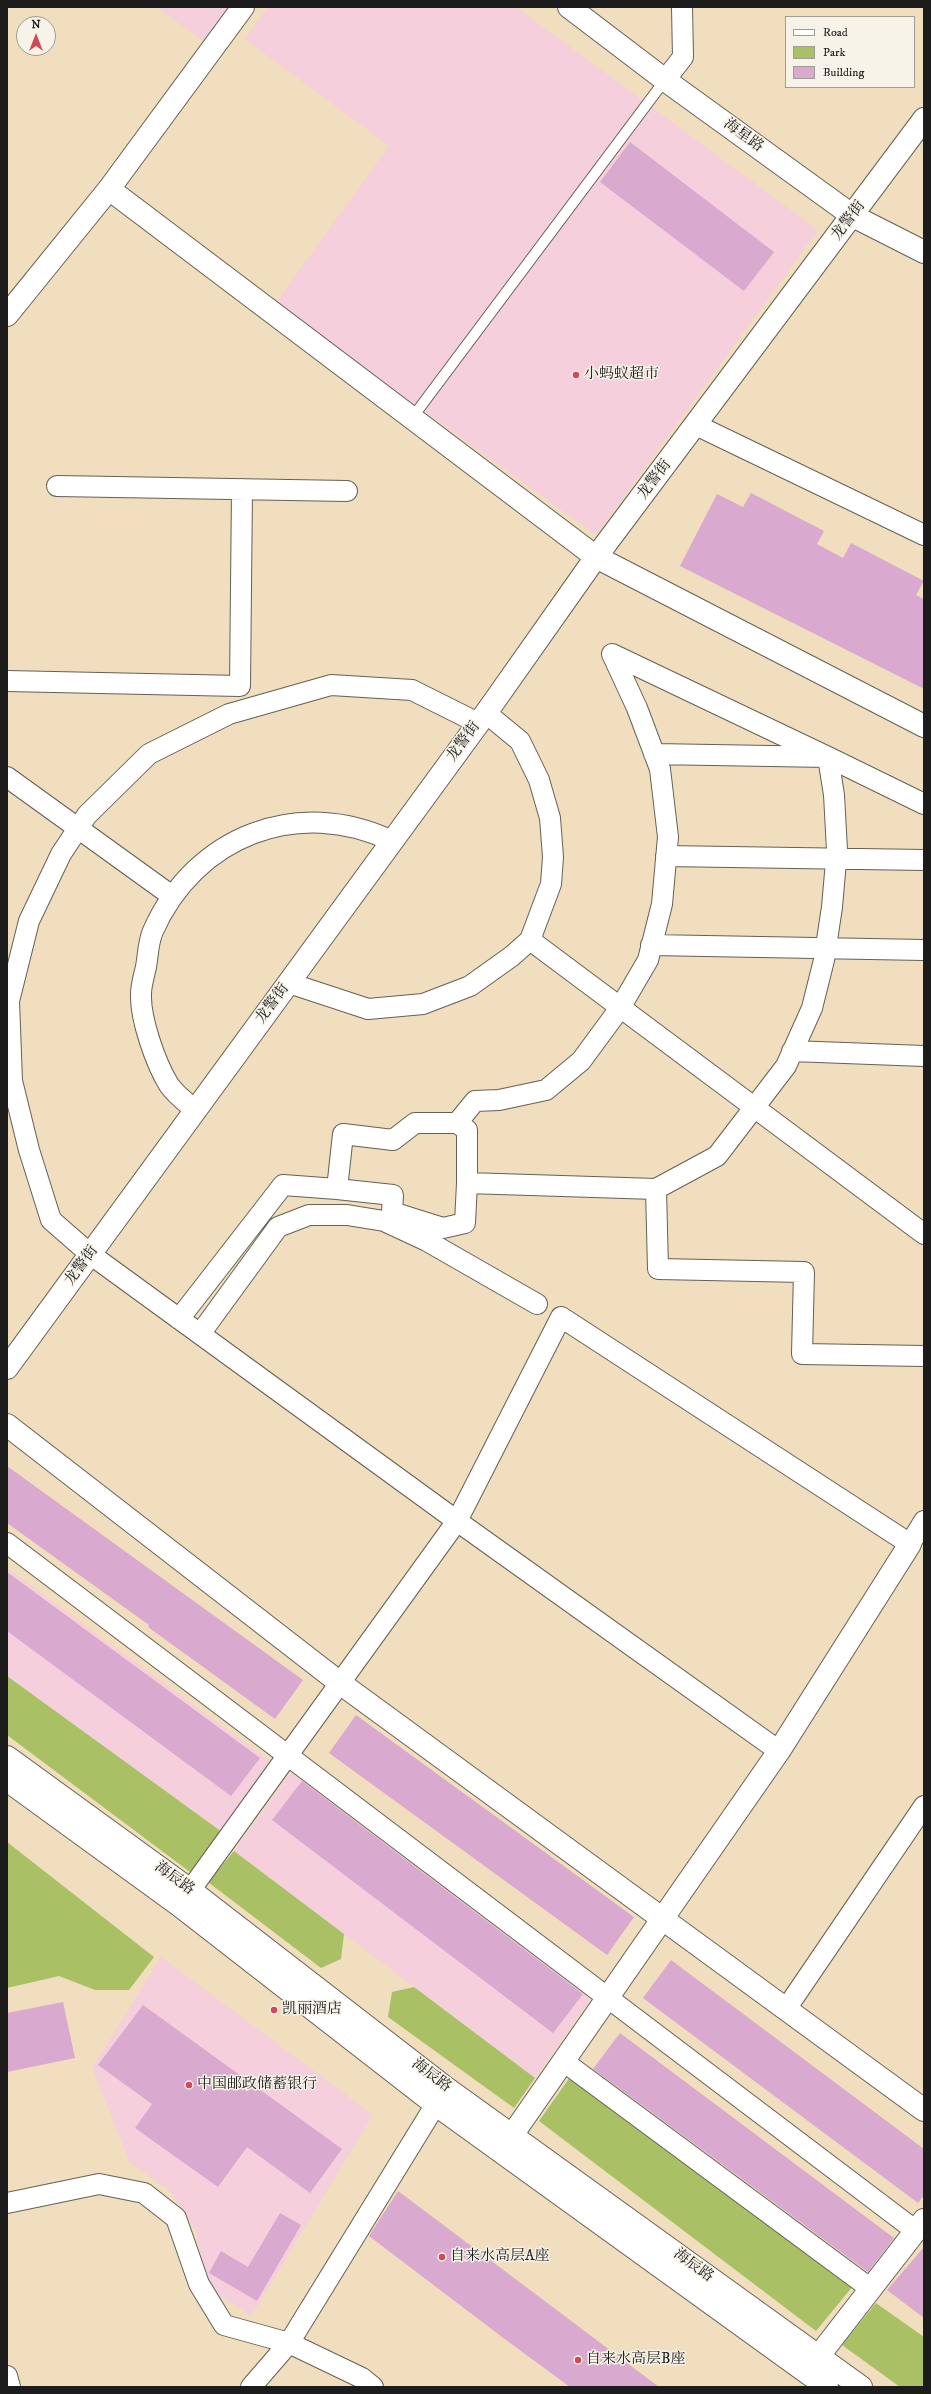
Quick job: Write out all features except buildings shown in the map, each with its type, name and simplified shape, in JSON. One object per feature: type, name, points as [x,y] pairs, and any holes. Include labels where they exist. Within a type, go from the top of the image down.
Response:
[{"type":"street","points":[[7,316],[109,189],[243,7]]},
{"type":"street","name":"海星路","points":[[569,7],[665,80],[853,216],[924,252]]},
{"type":"street","points":[[665,80],[683,57],[682,7]]},
{"type":"street","name":"龙警街","points":[[7,1368],[482,718],[596,558],[924,119]]},
{"type":"street","points":[[109,189],[596,558],[924,726]]},
{"type":"street","points":[[696,425],[924,535]]},
{"type":"street","points":[[56,486],[346,491]]},
{"type":"street","points":[[242,489],[240,686],[249,708]]},
{"type":"street","points":[[457,1123],[475,1100],[499,1100],[546,1090],[580,1061],[620,1008],[648,960],[662,904],[668,837],[662,784],[660,769],[638,708],[612,654],[924,804]]},
{"type":"street","points":[[7,681],[240,686]]},
{"type":"street","points":[[289,983],[368,1009],[423,1004],[470,986],[512,956],[530,940],[551,884],[552,857],[550,818],[539,780],[520,741],[482,718],[412,690],[331,685],[229,714],[150,754],[87,815],[61,854],[29,921],[9,1001],[12,1081],[29,1150],[51,1220],[90,1254],[457,1521],[779,1751]]},
{"type":"street","points":[[654,754],[828,757]]},
{"type":"street","points":[[467,1183],[656,1188],[717,1156],[753,1107],[786,1066],[812,1008],[826,948],[836,859],[834,796],[828,757]]},
{"type":"street","points":[[7,777],[172,896]]},
{"type":"street","points":[[196,1110],[170,1086],[151,1048],[141,994],[152,933],[172,896],[210,856],[255,831],[304,822],[345,826],[373,832],[392,841]]},
{"type":"street","points":[[666,856],[924,860]]},
{"type":"street","points":[[530,940],[924,1234]]},
{"type":"street","points":[[651,945],[924,950]]},
{"type":"street","points":[[792,1051],[924,1056]]},
{"type":"street","points":[[179,1319],[283,1185],[394,1194],[392,1212],[443,1228],[465,1223],[467,1130],[457,1123],[415,1123],[393,1140],[343,1134],[336,1189]]},
{"type":"street","points":[[656,1188],[658,1269],[804,1272],[802,1354],[924,1356]]},
{"type":"street","points":[[200,1334],[278,1227],[309,1215],[347,1215],[384,1221],[427,1241],[538,1304]]},
{"type":"street","points":[[184,1898],[457,1521],[561,1317],[910,1544]]},
{"type":"street","points":[[7,1425],[340,1683],[924,2110]]},
{"type":"street","points":[[506,2143],[779,1751],[924,1521]]},
{"type":"street","points":[[7,1543],[608,1998],[920,2226],[812,2364]]},
{"type":"street","name":"海辰路","points":[[7,1757],[184,1898],[441,2096],[812,2364],[861,2387]]},
{"type":"street","name":"海辰路","points":[[7,1780],[184,1898]]},
{"type":"street","points":[[786,2009],[924,1806]]},
{"type":"street","points":[[563,2061],[871,2289]]},
{"type":"street","points":[[251,2387],[289,2343],[441,2096]]},
{"type":"street","points":[[7,2203],[99,2184],[144,2192],[176,2218],[199,2284],[224,2325],[289,2343],[362,2378],[373,2387]]},
{"type":"street","name":"海辰路","points":[[812,2364],[827,2387]]},
{"type":"street","points":[[7,2376],[10,2387]]},
{"type":"lane","points":[[412,418],[665,80]]},
{"type":"shaded area","points":[[156,7],[229,7],[204,41]]},
{"type":"shaded area","points":[[268,7],[516,7],[818,230],[596,535],[275,304],[389,146],[245,39]]},
{"type":"shaded area","points":[[7,1568],[271,1762],[222,1832],[7,1676]]},
{"type":"shaded area","points":[[291,1772],[591,1999],[535,2078],[234,1851]]},
{"type":"shaded area","points":[[161,1957],[373,2115],[251,2316],[206,2286],[196,2231],[169,2190],[130,2163],[93,2070],[94,2065]]},
{"type":"green space","points":[[7,1676],[222,1832],[190,1872],[7,1735]]},
{"type":"green space","points":[[7,1842],[154,1957],[129,1990],[95,1990],[59,1976],[7,1988]]},
{"type":"green space","points":[[234,1851],[344,1934],[341,1959],[321,1968],[208,1882]]},
{"type":"green space","points":[[414,1987],[535,2078],[514,2108],[388,2017],[392,1992]]},
{"type":"green space","points":[[570,2077],[853,2286],[816,2331],[539,2121]]},
{"type":"green space","points":[[876,2303],[924,2337],[924,2387],[900,2387],[842,2345]]},
{"type":"place","name":"小蚂蚁超市","points":[[576,375]]},
{"type":"place","name":"凯丽酒店","points":[[274,2010]]},
{"type":"place","name":"中国邮政储蓄银行","points":[[189,2085]]},
{"type":"place","name":"自来水高层A座","points":[[442,2257]]},
{"type":"place","name":"自来水高层B座","points":[[578,2360]]}]
